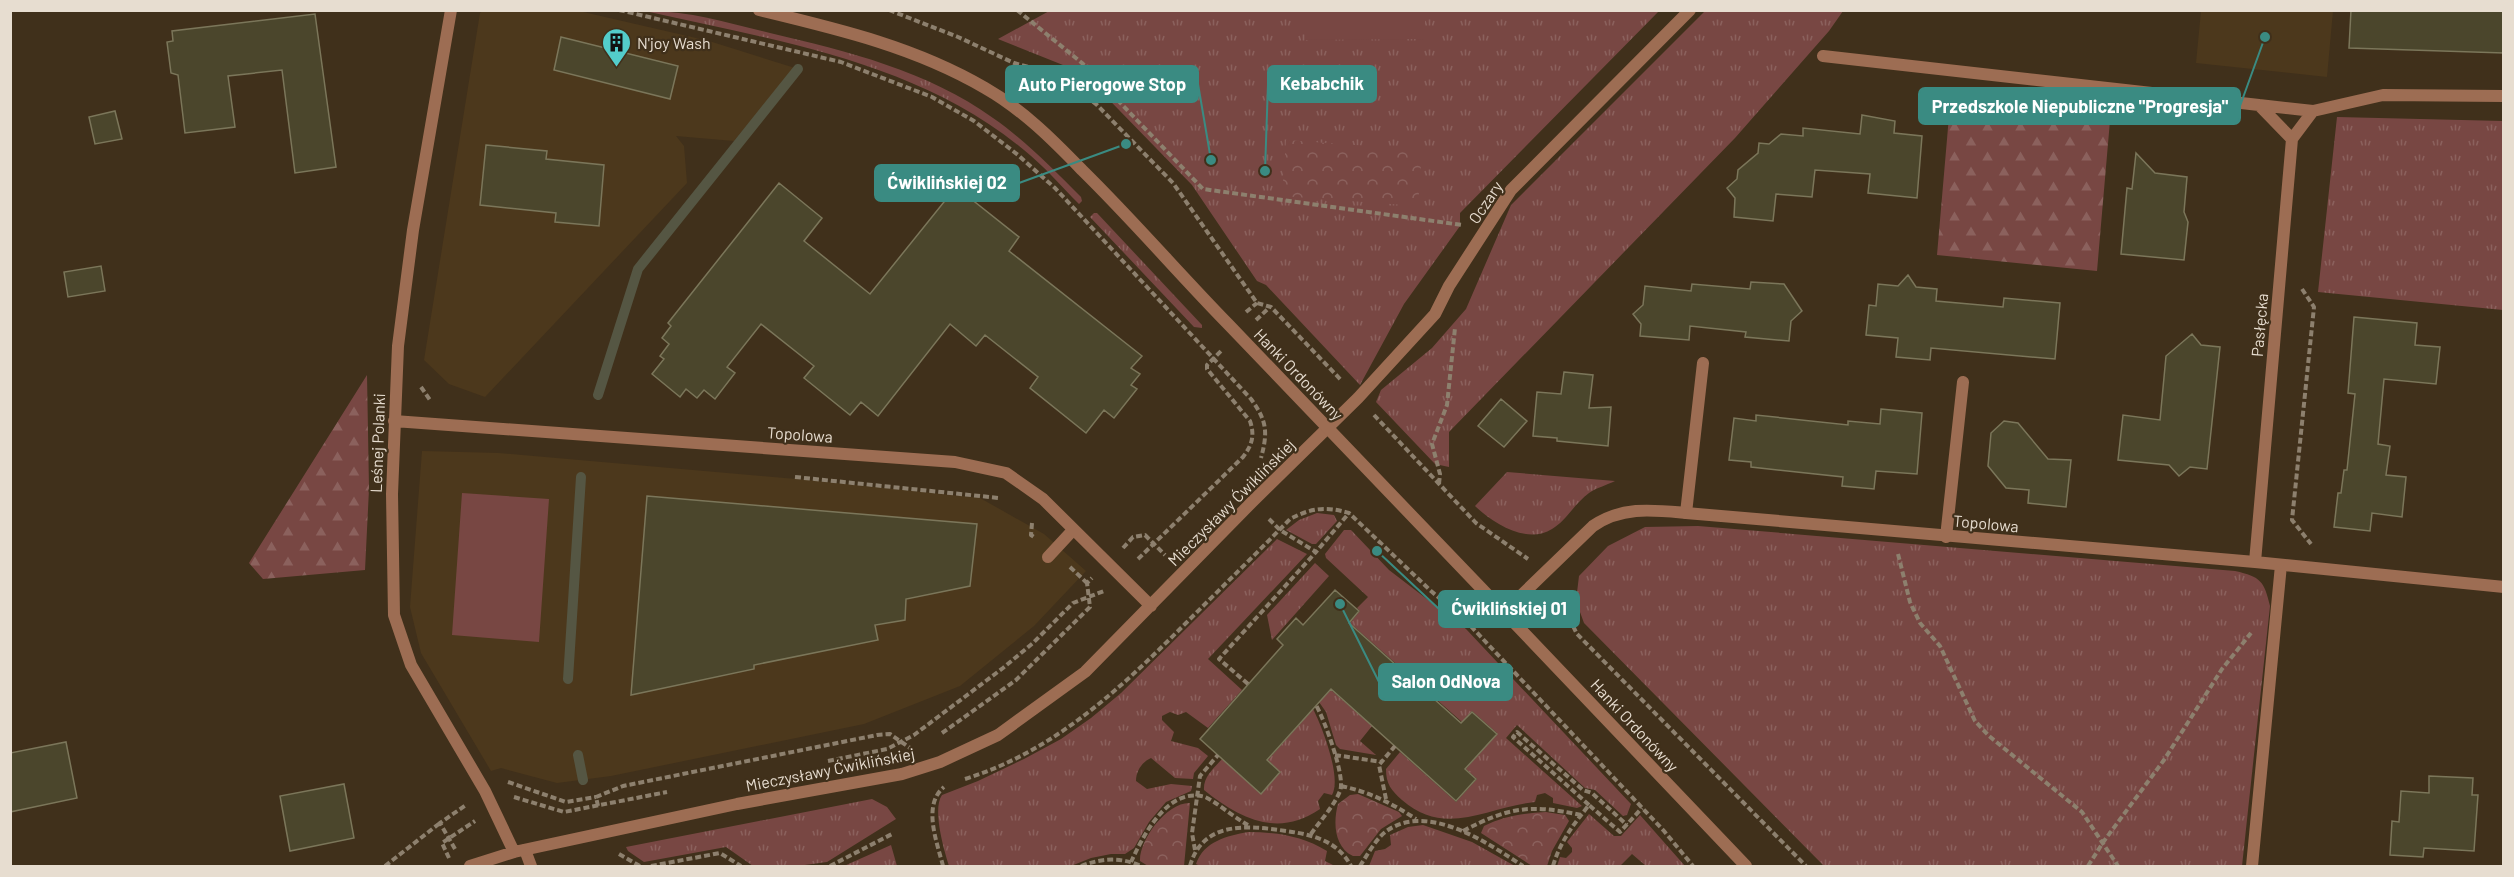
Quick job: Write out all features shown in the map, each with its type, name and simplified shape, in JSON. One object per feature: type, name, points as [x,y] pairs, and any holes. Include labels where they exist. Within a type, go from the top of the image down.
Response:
[{"type":"street","name":"Leśnej Polanki","points":[[451,10],[406,277],[397,361],[392,494],[394,615],[411,665],[494,809],[531,867]]},
{"type":"street","name":"Hanki Ordonówny","points":[[759,10],[853,33],[902,49],[987,89],[1023,115],[1061,148],[1746,867]]},
{"type":"street","name":"Oczary","points":[[1329,428],[1436,314],[1449,286],[1511,190],[1690,10]]},
{"type":"street","points":[[1823,56],[2313,111],[2383,94],[2504,96]]},
{"type":"street","points":[[2259,105],[2292,139],[2313,111]]},
{"type":"street","name":"Pasłęcka","points":[[2255,562],[2292,139]]},
{"type":"street","points":[[1686,513],[1703,363]]},
{"type":"street","points":[[1946,537],[1963,382]]},
{"type":"street","name":"Topolowa","points":[[394,421],[955,462],[1006,473],[1043,499],[1151,606]]},
{"type":"street","name":"Mieczysławy Ćwiklińskiej","points":[[470,867],[520,851],[737,804],[902,774],[940,762],[998,735],[1085,672],[1252,502],[1329,428]]},
{"type":"street","name":"Topolowa","points":[[1504,612],[1542,573],[1605,517],[1635,510],[2281,564],[2504,587]]},
{"type":"street","points":[[1050,555],[1073,530]]},
{"type":"street","points":[[2252,867],[2281,564]]},
{"type":"path","points":[[619,10],[841,62],[932,97],[974,121],[1018,154],[1055,188],[1207,349]]},
{"type":"path","points":[[889,10],[958,37],[1014,63],[1048,72],[1097,105],[1173,183],[1257,303],[1271,307],[1476,522],[1531,561]]},
{"type":"path","points":[[1017,10],[1082,63],[1203,189],[1486,229]]},
{"type":"path","points":[[1439,484],[1440,474],[1432,444],[1447,405],[1456,334],[1449,286]]},
{"type":"path","points":[[2300,286],[2314,307],[2292,520],[2313,546]]},
{"type":"path","points":[[818,763],[887,749],[915,735],[1034,643],[1073,603],[1104,592],[1243,458],[1253,440],[1250,421],[1207,369],[1207,364],[1271,307]]},
{"type":"path","points":[[789,476],[1002,498]]},
{"type":"path","points":[[1252,502],[1280,530],[1316,552]]},
{"type":"path","points":[[959,780],[986,772],[1024,755],[1084,717],[1110,696],[1156,652],[1290,519],[1310,509],[1332,507],[1349,513],[1466,621],[1642,808],[1693,867]]},
{"type":"path","points":[[1248,684],[1219,659],[1349,513]]},
{"type":"path","points":[[1033,519],[1031,535],[1050,555],[1087,582]]},
{"type":"path","points":[[1893,532],[1910,602],[1920,623],[1946,656],[1975,721],[1989,736],[2082,812],[2104,842],[2118,867]]},
{"type":"path","points":[[1555,589],[1577,634],[1806,867]]},
{"type":"path","points":[[2088,867],[2164,760],[2199,703],[2246,639],[2260,626],[2276,622]]},
{"type":"path","points":[[1311,834],[1341,790],[1342,776],[1322,716],[1316,705]]},
{"type":"path","points":[[1627,825],[1517,732],[1513,737],[1620,832],[1627,825],[1642,808]]},
{"type":"path","points":[[640,867],[621,854],[609,856],[596,797],[623,786],[877,735],[890,734],[913,750]]},
{"type":"path","points":[[934,739],[941,734]]},
{"type":"path","points":[[1387,800],[1381,782],[1379,765],[1395,746]]},
{"type":"path","points":[[1334,754],[1382,762]]},
{"type":"path","points":[[1190,867],[1195,851],[1192,833],[1200,776],[1218,755]]},
{"type":"path","points":[[943,867],[931,805],[935,794],[951,784]]},
{"type":"path","points":[[1341,786],[1363,790],[1387,800],[1416,819],[1462,832],[1488,844],[1523,867]]},
{"type":"path","points":[[454,867],[442,843],[514,796],[564,812],[679,790]]},
{"type":"path","points":[[1131,862],[1147,831],[1168,806],[1177,800],[1204,797],[1249,826]]},
{"type":"path","points":[[1553,867],[1558,850],[1567,833],[1589,805]]},
{"type":"path","points":[[1462,832],[1502,812],[1527,807],[1551,808],[1581,815]]},
{"type":"path","points":[[1360,867],[1386,831],[1416,819]]},
{"type":"path","points":[[385,867],[440,823]]},
{"type":"path","points":[[1195,851],[1221,832],[1249,826],[1311,834],[1330,843],[1351,867]]},
{"type":"path","points":[[830,867],[894,833]]},
{"type":"path","points":[[651,867],[720,853],[741,867]]},
{"type":"path","points":[[1082,867],[1111,859],[1123,859],[1141,867]]},
{"type":"shaded area","points":[[484,10],[579,11],[709,41],[795,68],[734,141],[676,136],[684,146],[687,183],[485,397],[449,384],[424,360],[480,13]]},
{"type":"shaded area","points":[[2201,11],[2333,11],[2327,77],[2196,63]]},
{"type":"shaded area","points":[[422,451],[498,453],[807,480],[980,498],[1044,534],[1086,571],[1034,626],[960,686],[864,724],[611,776],[557,783],[501,768],[491,771],[421,653],[410,607]]},
{"type":"green space","points":[[1051,10],[1659,11],[1460,213],[1460,226],[1404,304],[1360,385],[1266,285],[1257,281],[1192,185],[1083,73],[998,39]]},
{"type":"green space","points":[[1706,10],[1843,11],[1829,31],[1735,138],[1449,432],[1449,467],[1435,464],[1376,402],[1381,390],[1432,348],[1466,309],[1511,205]]},
{"type":"green space","points":[[645,11],[677,13],[723,21],[828,47],[886,65],[942,87],[1005,127],[1050,166],[1081,197],[1082,201],[1079,204],[1024,150],[982,120],[938,95],[843,58]]},
{"type":"green space","points":[[1305,11],[1425,11],[1425,39],[1305,40]]},
{"type":"green space","points":[[1951,93],[2111,109],[2097,271],[1937,255]]},
{"type":"green space","points":[[2337,117],[2503,121],[2503,310],[2318,292]]},
{"type":"green space","points":[[1286,140],[1422,150],[1418,206],[1282,196]]},
{"type":"green space","points":[[1097,213],[1202,325],[1202,328],[1194,327],[1090,217]]},
{"type":"green space","points":[[367,375],[369,489],[365,570],[263,579],[249,563]]},
{"type":"green space","points":[[1507,472],[1615,481],[1589,493],[1552,529],[1532,535],[1501,525],[1475,506]]},
{"type":"green space","points":[[462,493],[549,499],[539,642],[452,635]]},
{"type":"green space","points":[[1317,513],[1334,515],[1337,521],[1316,544],[1286,530],[1299,520]]},
{"type":"green space","points":[[1698,526],[2235,571],[2256,578],[2266,591],[2270,606],[2242,866],[1824,866],[1584,623],[1576,601],[1579,576],[1608,546],[1645,527]]},
{"type":"green space","points":[[1344,530],[1351,530],[1389,570],[1466,629],[1631,804],[1627,815],[1623,816],[1595,790],[1585,788],[1517,725],[1506,738],[1582,806],[1577,808],[1553,803],[1553,798],[1545,793],[1537,795],[1535,802],[1450,819],[1434,817],[1418,811],[1392,790],[1388,783],[1386,769],[1400,752],[1456,802],[1477,779],[1466,769],[1497,733],[1472,711],[1462,722],[1350,623],[1360,611],[1357,608],[1368,597],[1326,558],[1325,554]]},
{"type":"green space","points":[[1277,539],[1307,554],[1208,659],[1242,690],[1208,728],[1186,712],[1178,715],[1170,712],[1162,716],[1162,720],[1174,732],[1171,741],[1198,748],[1208,756],[1194,773],[1193,779],[1175,778],[1151,758],[1142,764],[1136,781],[1147,789],[1171,784],[1192,786],[1191,791],[1166,802],[1149,822],[1134,848],[1125,854],[1091,858],[1071,866],[949,866],[942,840],[938,810],[942,795],[1024,759],[1061,739],[1091,718],[1121,693]]},
{"type":"green space","points":[[1315,563],[1329,576],[1272,640],[1267,615]]},
{"type":"green space","points":[[1331,690],[1372,726],[1360,741],[1376,755],[1340,749],[1336,745],[1326,712],[1319,702]]},
{"type":"green space","points":[[1313,709],[1326,739],[1335,777],[1332,795],[1324,793],[1318,801],[1320,809],[1304,818],[1289,822],[1260,821],[1231,809],[1204,790],[1207,777],[1222,759],[1261,794],[1280,772],[1268,760]]},
{"type":"green space","points":[[1358,794],[1399,812],[1402,816],[1381,829],[1360,856],[1353,856],[1342,847],[1336,833],[1336,818],[1338,804],[1350,795]]},
{"type":"green space","points":[[872,799],[887,807],[896,819],[827,862],[797,866],[753,866],[726,847],[644,862],[626,847]]},
{"type":"green space","points":[[1190,803],[1184,866],[1148,866],[1140,861],[1144,843],[1156,824],[1172,809],[1181,804]]},
{"type":"green space","points":[[1546,812],[1565,815],[1569,821],[1552,851],[1547,866],[1532,866],[1481,833],[1484,826],[1506,817]]},
{"type":"green space","points":[[1589,814],[1614,836],[1621,836],[1640,815],[1685,866],[1646,866],[1632,854],[1620,866],[1557,866],[1560,857],[1566,858],[1572,852],[1567,842]]},
{"type":"green space","points":[[1423,825],[1472,842],[1515,866],[1369,866],[1375,851],[1391,845],[1390,835],[1408,827]]},
{"type":"green space","points":[[1248,832],[1299,838],[1327,851],[1325,861],[1335,866],[1200,866],[1196,864],[1210,845],[1224,838]]},
{"type":"green space","points":[[891,845],[897,866],[844,866]]},
{"type":"building","points":[[2351,10],[2504,10],[2504,53],[2349,48]]},
{"type":"building","points":[[315,14],[336,167],[295,173],[282,70],[228,76],[235,127],[185,133],[178,75],[171,73],[167,42],[173,41],[172,31]]},
{"type":"building","name":"N'joy Wash","points":[[561,37],[678,66],[670,99],[554,70]]},
{"type":"building","points":[[115,111],[122,139],[95,144],[89,117]]},
{"type":"building","points":[[1862,115],[1895,121],[1894,133],[1922,136],[1917,198],[1868,193],[1870,174],[1815,170],[1812,197],[1776,194],[1773,221],[1734,217],[1735,198],[1727,188],[1737,179],[1738,170],[1758,153],[1759,143],[1769,144],[1781,134],[1803,136],[1803,128],[1860,134]]},
{"type":"building","points":[[486,145],[547,151],[546,159],[604,165],[599,226],[555,222],[556,213],[480,205]]},
{"type":"building","points":[[2136,153],[2155,173],[2187,177],[2184,212],[2188,222],[2184,260],[2121,254],[2127,188],[2132,189]]},
{"type":"building","points":[[779,183],[822,218],[804,241],[870,294],[956,187],[1019,237],[1009,251],[1142,356],[1131,368],[1140,374],[1131,385],[1137,389],[1114,418],[1104,410],[1086,433],[1030,388],[1038,377],[985,335],[976,346],[950,324],[878,416],[861,402],[850,415],[804,378],[814,366],[761,324],[727,367],[735,373],[715,399],[704,390],[697,398],[686,389],[680,397],[652,374],[664,359],[660,356],[669,344],[662,338],[671,326],[668,323]]},
{"type":"building","points":[[101,266],[105,291],[68,297],[64,272]]},
{"type":"building","points":[[1908,275],[1916,287],[1937,289],[1936,301],[2003,307],[2004,298],[2060,303],[2055,359],[1931,348],[1930,360],[1896,357],[1898,338],[1866,335],[1869,305],[1876,306],[1878,284],[1898,286]]},
{"type":"building","points":[[1751,282],[1784,284],[1802,311],[1791,321],[1789,341],[1745,337],[1746,332],[1690,326],[1689,340],[1640,336],[1641,324],[1633,314],[1643,305],[1645,286],[1691,291],[1692,284],[1750,289]]},
{"type":"building","points":[[2354,317],[2417,323],[2415,345],[2440,347],[2436,384],[2384,379],[2378,444],[2390,446],[2386,475],[2406,477],[2402,517],[2372,513],[2370,531],[2334,527],[2338,493],[2341,493],[2344,470],[2347,470],[2355,394],[2348,393]]},
{"type":"building","points":[[2192,334],[2201,345],[2220,347],[2207,469],[2190,467],[2179,476],[2169,465],[2118,460],[2123,415],[2160,420],[2166,356]]},
{"type":"building","points":[[1564,372],[1593,375],[1589,408],[1611,407],[1608,446],[1533,436],[1537,392],[1561,394]]},
{"type":"building","points":[[1501,399],[1527,421],[1504,447],[1478,426]]},
{"type":"building","points":[[1881,409],[1922,413],[1917,474],[1876,471],[1874,489],[1842,486],[1843,477],[1751,467],[1751,462],[1729,460],[1734,418],[1756,421],[1756,415],[1848,425],[1848,421],[1880,424]]},
{"type":"building","points":[[2004,421],[2018,423],[2048,459],[2071,460],[2066,507],[2028,503],[2029,490],[2006,488],[1988,466],[1991,433]]},
{"type":"building","points":[[647,496],[977,524],[970,586],[906,599],[905,620],[875,625],[878,640],[754,665],[754,669],[631,695]]},
{"type":"building","points":[[1335,590],[1359,611],[1349,623],[1461,723],[1472,712],[1497,734],[1465,769],[1476,779],[1456,801],[1331,689],[1267,760],[1280,772],[1261,794],[1200,739],[1283,645],[1277,639],[1296,618],[1303,625]]},
{"type":"building","points":[[66,742],[77,798],[10,812],[10,753]]},
{"type":"building","points":[[2429,776],[2473,778],[2472,795],[2478,795],[2474,851],[2424,848],[2423,857],[2390,855],[2392,821],[2399,822],[2401,791],[2429,793]]},
{"type":"building","points":[[344,784],[354,838],[290,851],[280,796]]},
{"type":"waterway","points":[[598,395],[638,269],[798,69]]},
{"type":"waterway","points":[[568,679],[581,477]]},
{"type":"waterway","points":[[578,755],[583,780]]},
{"type":"place","name":"Przedszkole Niepubliczne \"Progresja\"","points":[[2265,37]]},
{"type":"place","name":"N'joy Wash","points":[[616,68]]},
{"type":"place","name":"Ćwiklińskiej 02","points":[[1126,144]]},
{"type":"place","name":"Auto Pierogowe Stop","points":[[1211,160]]},
{"type":"place","name":"Kebabchik","points":[[1265,171]]},
{"type":"place","name":"Ćwiklińskiej 01","points":[[1377,551]]},
{"type":"place","name":"Salon OdNova","points":[[1340,604]]}]
